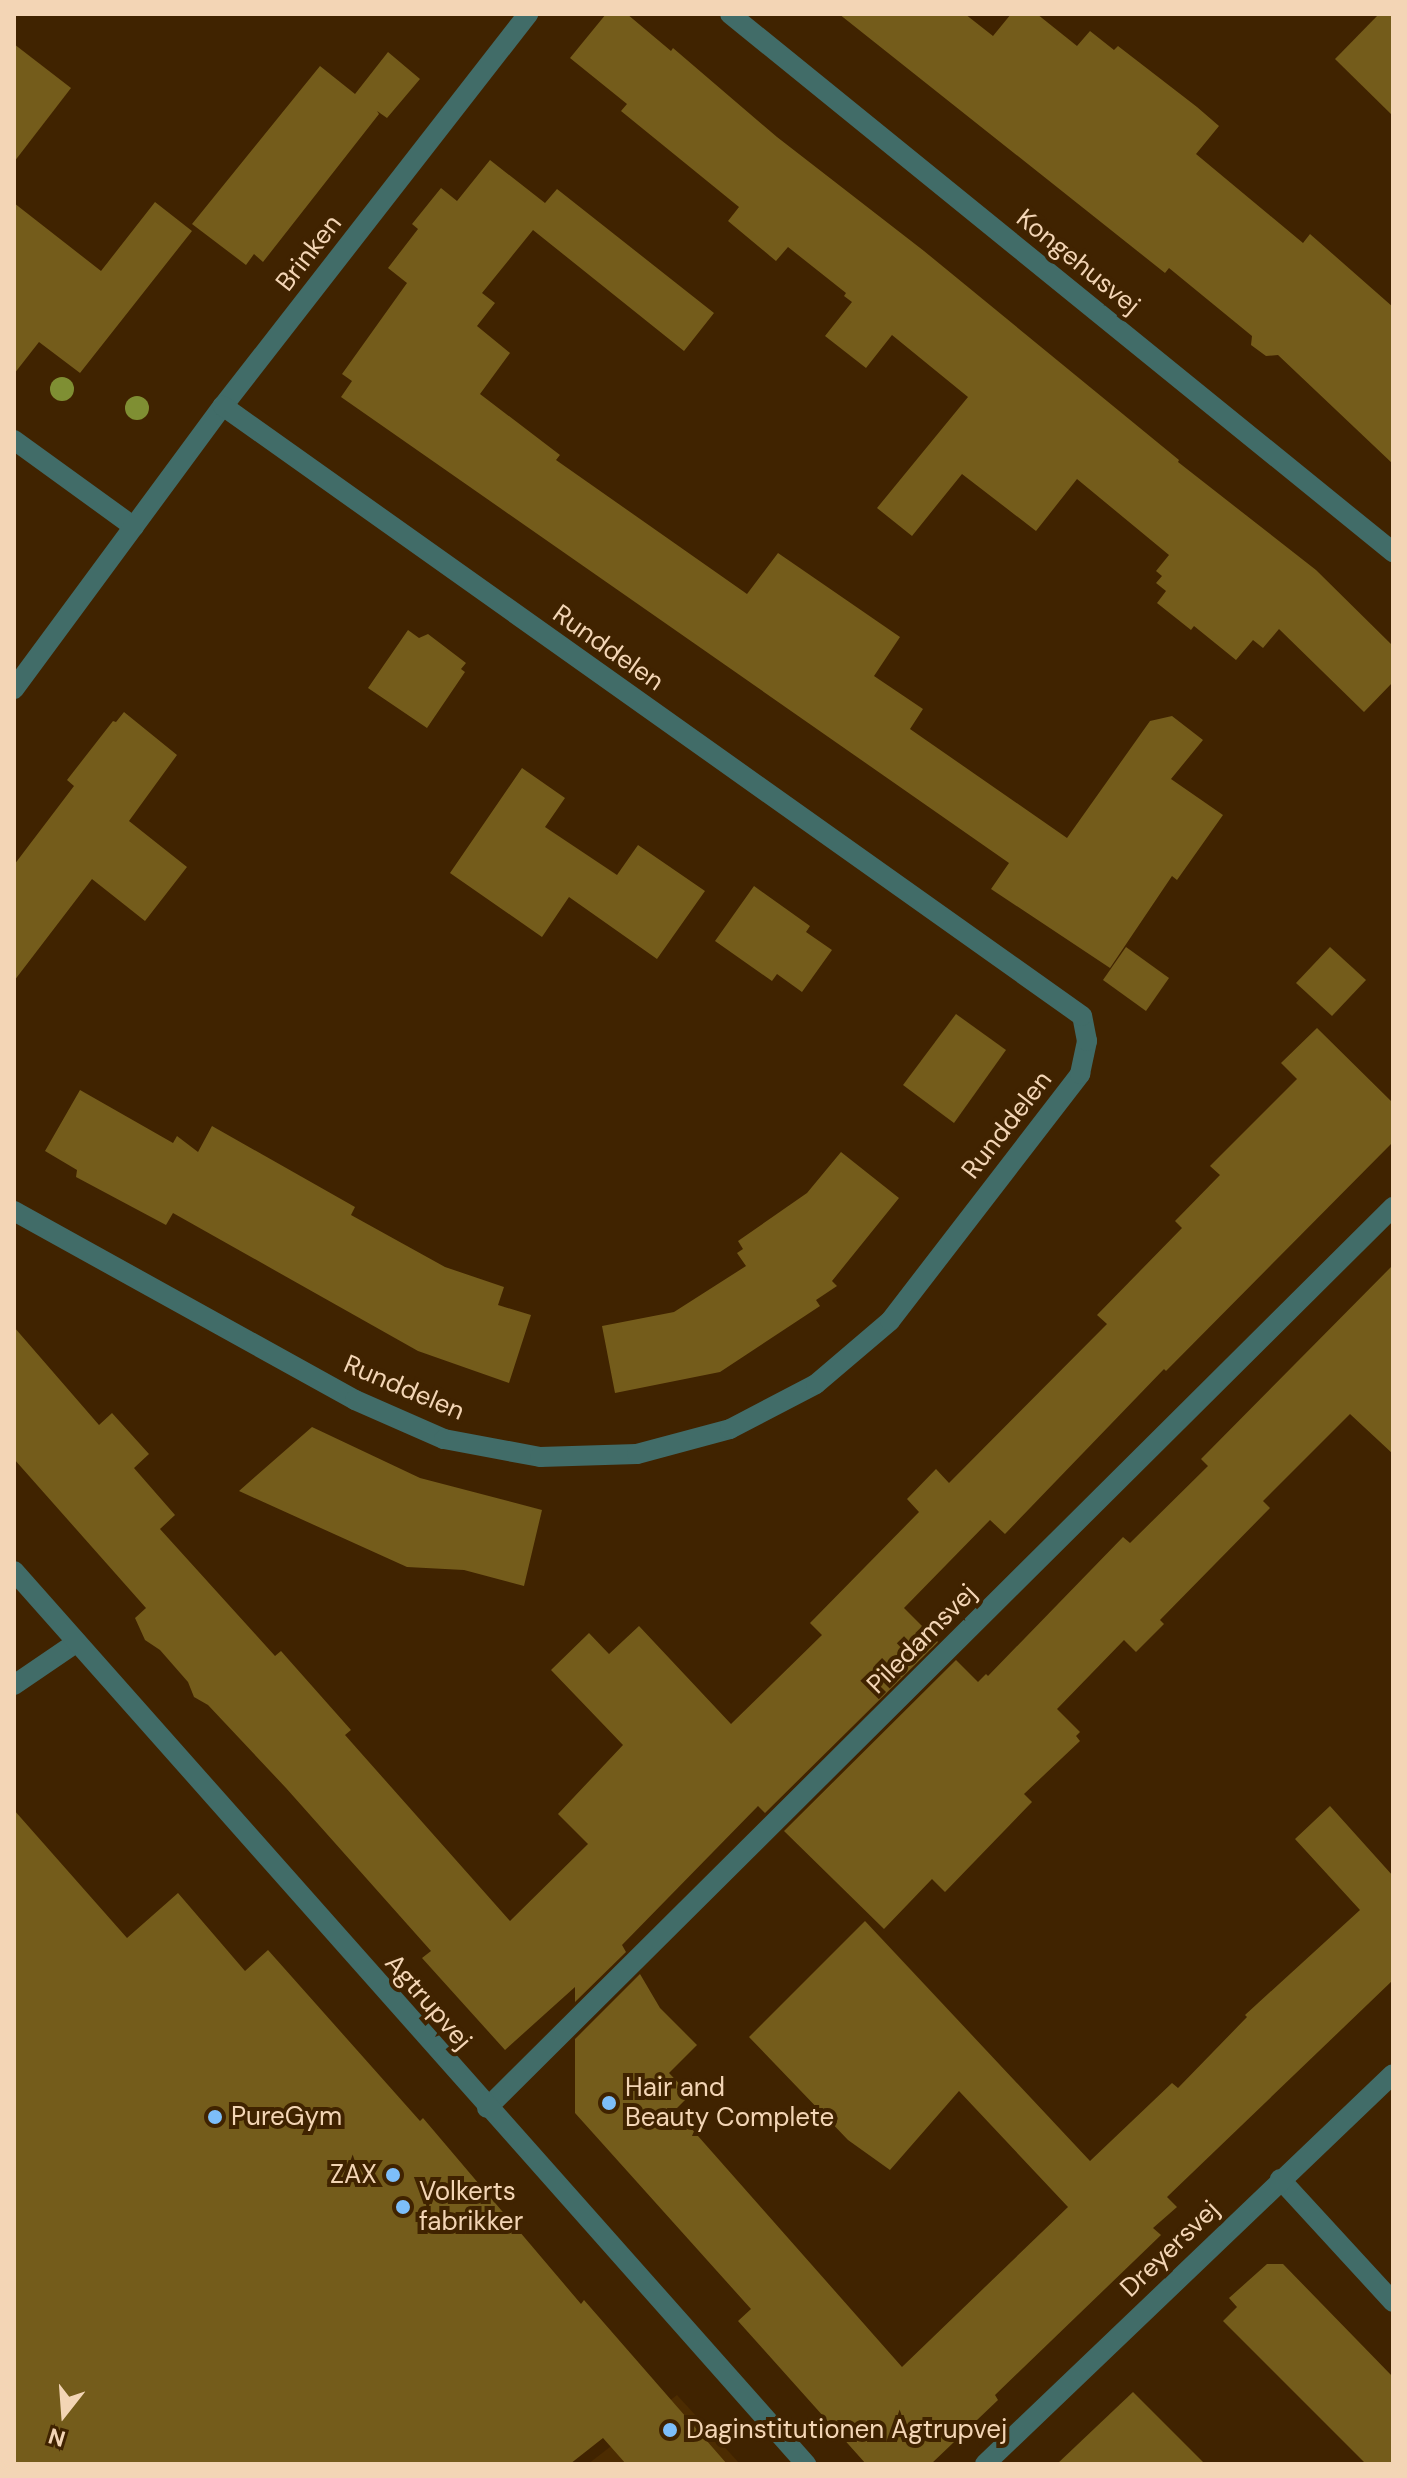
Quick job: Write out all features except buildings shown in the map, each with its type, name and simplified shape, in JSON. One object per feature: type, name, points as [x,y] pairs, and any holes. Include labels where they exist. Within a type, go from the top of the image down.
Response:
[{"type":"street","name":"Brinken","points":[[17,677],[528,14]]},
{"type":"street","name":"Kongehusvej","points":[[730,14],[1393,552]]},
{"type":"street","name":"Runddelen","points":[[14,1211],[355,1400],[444,1439],[540,1457],[637,1454],[730,1429],[816,1384],[879,1330],[1080,1074],[1087,1041],[1082,1016],[223,406]]},
{"type":"street","points":[[14,440],[134,527]]},
{"type":"street","name":"Piledamsvej","points":[[487,2108],[1393,1207]]},
{"type":"street","name":"Agtrupvej","points":[[14,1571],[487,2108],[806,2464]]},
{"type":"street","points":[[14,1685],[77,1642]]},
{"type":"street","name":"Dreyersvej","points":[[985,2464],[1393,2074]]},
{"type":"street","points":[[1280,2179],[1393,2302]]},
{"type":"shaded area","name":"Daginstitutionen Agtrupvej","points":[[677,2395],[740,2464],[588,2464]]},
{"type":"place","name":"Hair and Beauty Complete","points":[[609,2103]]},
{"type":"place","name":"PureGym","points":[[215,2117]]},
{"type":"place","name":"ZAX","points":[[393,2175]]},
{"type":"place","name":"Volkerts fabrikker","points":[[403,2207]]},
{"type":"place","name":"Daginstitutionen Agtrupvej","points":[[670,2430]]}]
